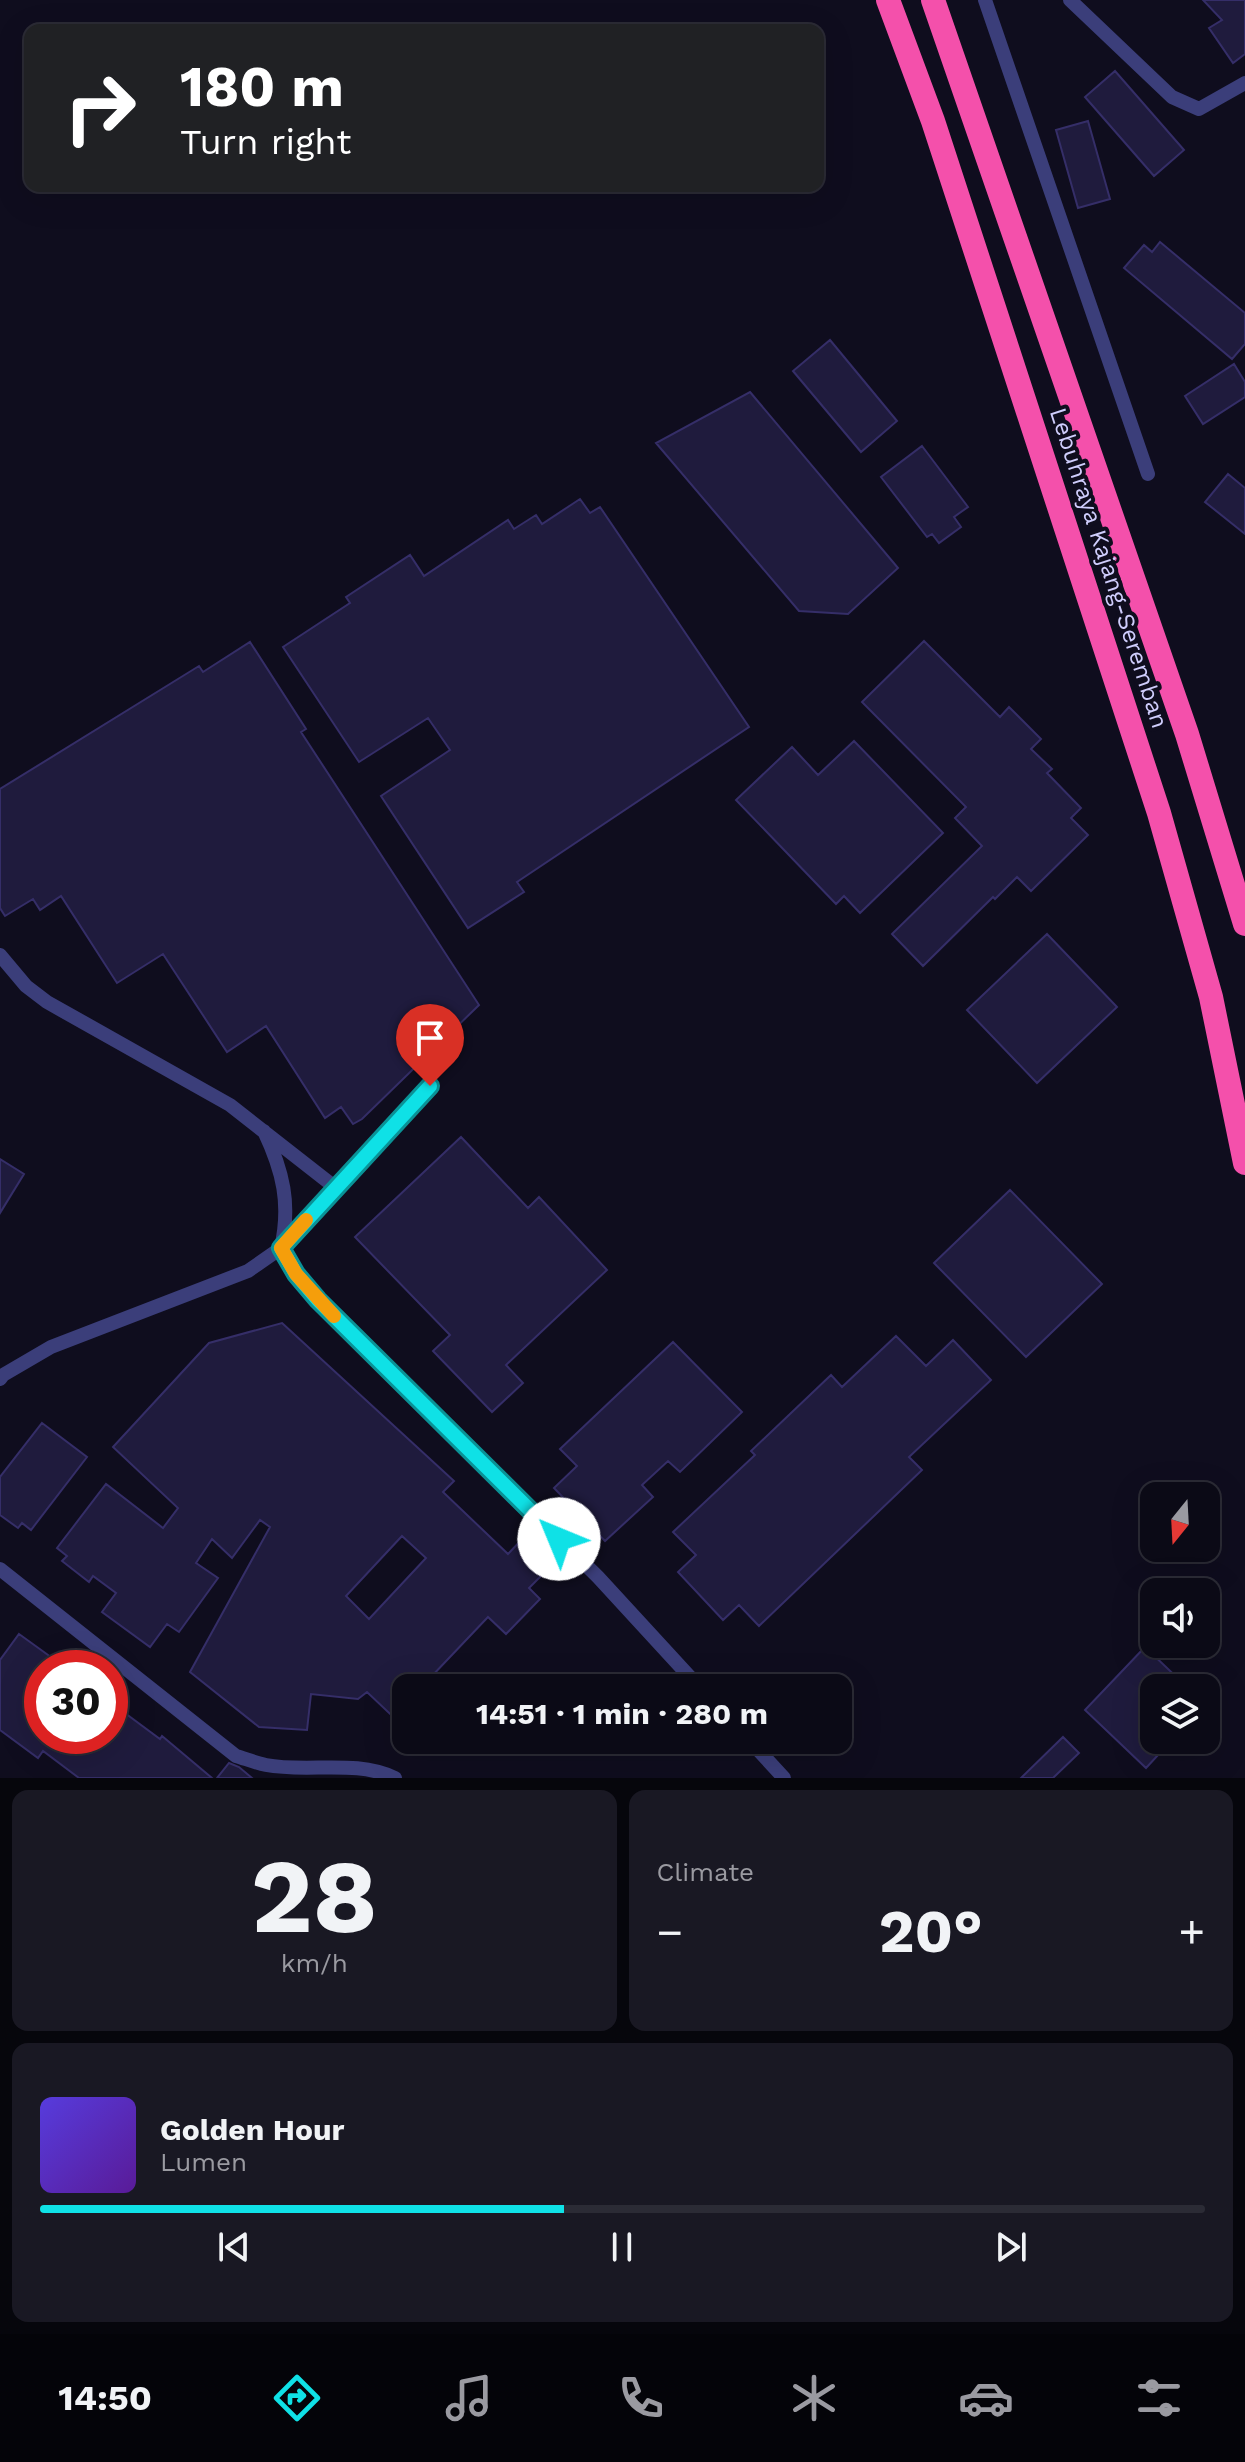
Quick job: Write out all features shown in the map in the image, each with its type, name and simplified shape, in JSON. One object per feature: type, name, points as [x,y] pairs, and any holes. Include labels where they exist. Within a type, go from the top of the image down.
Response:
[{"type":"highway","name":"Lebuhraya Kajang-Seremban","points":[[888,0],[933,121],[1159,813],[1211,997],[1245,1163]]},
{"type":"highway","name":"Lebuhraya Kajang-Seremban","points":[[933,0],[1187,734],[1245,924]]},
{"type":"street","points":[[985,0],[1148,474]]},
{"type":"street","points":[[1070,0],[1172,97],[1199,109],[1245,83]]},
{"type":"street","points":[[0,955],[26,986],[47,1002],[230,1105],[336,1188]]},
{"type":"street","points":[[0,1379],[51,1347],[248,1271],[281,1248],[430,1086]]},
{"type":"street","points":[[264,1131],[277,1159],[284,1192],[287,1222],[281,1248],[296,1274],[318,1300],[598,1577],[687,1674]]},
{"type":"street","points":[[0,1569],[236,1756],[267,1765],[381,1771],[395,1778]]},
{"type":"street","points":[[762,1754],[784,1778]]},
{"type":"building","points":[[1203,0],[1245,0],[1245,54],[1233,63],[1209,28],[1222,20]]},
{"type":"building","points":[[1115,71],[1184,150],[1154,176],[1085,97]]},
{"type":"building","points":[[1088,121],[1110,199],[1078,208],[1056,130]]},
{"type":"building","points":[[1160,242],[1245,313],[1245,344],[1232,359],[1124,268],[1144,245],[1152,252]]},
{"type":"building","points":[[830,340],[897,421],[861,452],[793,371]]},
{"type":"building","points":[[1234,364],[1245,382],[1245,397],[1203,424],[1185,396]]},
{"type":"building","points":[[750,392],[898,568],[848,614],[799,611],[656,443]]},
{"type":"building","points":[[922,446],[968,507],[954,517],[961,527],[939,543],[932,534],[927,537],[881,477]]},
{"type":"building","points":[[1228,474],[1245,488],[1245,534],[1205,502]]},
{"type":"building","points":[[580,499],[590,513],[600,507],[749,727],[517,882],[524,892],[468,928],[381,796],[450,750],[428,718],[359,762],[283,647],[350,603],[346,597],[410,555],[424,576],[508,520],[514,529],[536,515],[542,524]]},
{"type":"building","points":[[924,641],[1000,717],[1009,707],[1041,739],[1031,749],[1052,769],[1047,773],[1081,808],[1071,818],[1088,835],[1031,891],[1017,877],[923,966],[892,934],[982,846],[955,818],[966,807],[862,702]]},
{"type":"building","points":[[250,642],[306,729],[301,732],[479,1005],[362,1119],[353,1124],[341,1107],[325,1118],[266,1026],[227,1052],[163,954],[117,983],[61,896],[40,910],[33,899],[5,916],[0,908],[0,789],[199,666],[203,672]]},
{"type":"building","points":[[854,741],[943,833],[860,913],[844,896],[836,904],[736,800],[792,747],[818,775]]},
{"type":"building","points":[[1047,934],[1117,1007],[1037,1083],[967,1010]]},
{"type":"building","points":[[461,1137],[528,1208],[539,1197],[607,1270],[506,1365],[523,1383],[492,1412],[433,1351],[450,1335],[355,1237]]},
{"type":"building","points":[[0,1159],[24,1174],[0,1213]]},
{"type":"building","points":[[1010,1190],[1102,1284],[1026,1357],[934,1263]]},
{"type":"building","points":[[282,1323],[454,1481],[443,1492],[508,1554],[528,1533],[557,1560],[529,1588],[540,1599],[506,1634],[488,1617],[434,1674],[392,1674],[392,1716],[367,1692],[358,1699],[311,1694],[307,1730],[259,1727],[190,1672],[270,1527],[260,1520],[232,1558],[212,1539],[196,1563],[218,1578],[179,1632],[167,1624],[150,1647],[102,1612],[116,1593],[93,1576],[89,1582],[62,1561],[67,1556],[57,1548],[106,1484],[163,1528],[178,1508],[113,1447],[209,1343]],"holes":[[[402,1536],[426,1558],[369,1619],[346,1596]]]},
{"type":"building","points":[[896,1336],[926,1366],[953,1340],[991,1380],[909,1457],[922,1470],[759,1626],[739,1605],[723,1620],[678,1572],[696,1555],[673,1532],[755,1455],[751,1451],[831,1375],[842,1387]]},
{"type":"building","points":[[673,1342],[742,1412],[680,1472],[668,1461],[642,1485],[653,1497],[605,1541],[554,1488],[577,1466],[560,1449]]},
{"type":"building","points":[[42,1423],[87,1457],[31,1530],[22,1523],[18,1528],[0,1515],[0,1477]]},
{"type":"building","points":[[19,1634],[41,1650],[24,1650],[24,1748],[0,1730],[0,1660]]},
{"type":"building","points":[[1140,1652],[1140,1658],[1157,1658],[1173,1674],[1140,1674],[1140,1754],[1159,1754],[1146,1768],[1085,1710]]},
{"type":"building","points":[[128,1715],[160,1739],[162,1736],[212,1778],[79,1778],[47,1754],[128,1754]]},
{"type":"building","points":[[1063,1737],[1079,1753],[1053,1778],[1021,1778]]},
{"type":"building","points":[[229,1763],[239,1767],[252,1778],[217,1778]]},
{"type":"slow traffic","points":[[306,1220],[281,1248],[296,1274],[334,1316]]},
{"type":"route","points":[[430,1086],[281,1248],[296,1274],[318,1300],[559,1539]]}]
